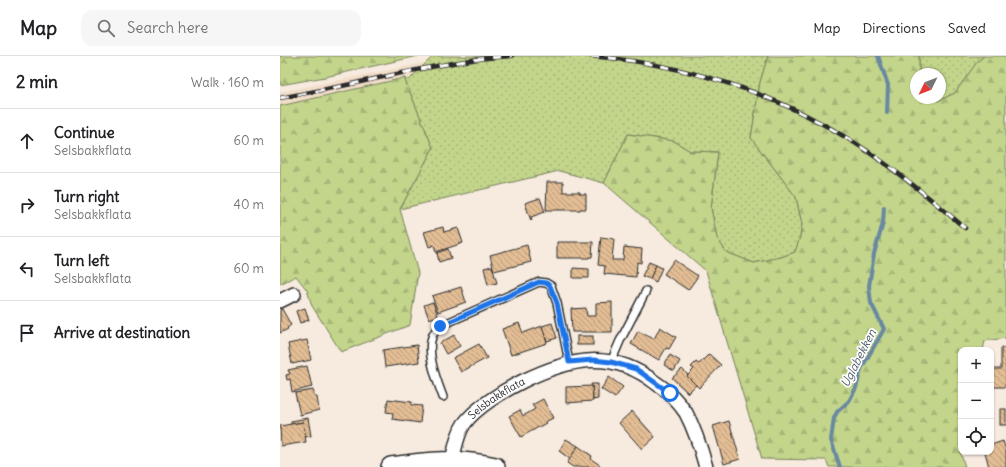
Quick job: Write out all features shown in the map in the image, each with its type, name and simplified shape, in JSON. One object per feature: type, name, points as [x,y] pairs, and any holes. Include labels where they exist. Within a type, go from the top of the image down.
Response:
[{"type":"street","points":[[280,301],[294,294]]},
{"type":"street","name":"Selsbakkflata","points":[[452,461],[458,438],[464,424],[481,407],[509,388],[538,373],[569,362],[593,360],[611,362],[636,369],[670,393],[685,412],[696,437],[706,467]]},
{"type":"street","points":[[391,467],[452,461],[495,467]]},
{"type":"lane","points":[[443,397],[434,374],[430,345],[433,334],[440,326],[539,282],[546,283],[550,286],[557,303],[569,362]]},
{"type":"lane","points":[[611,362],[620,341],[646,291]]},
{"type":"shaded area","points":[[458,56],[770,104],[455,69],[404,78],[280,106],[280,92]]},
{"type":"green space","points":[[280,56],[418,56],[325,77],[280,85]]},
{"type":"green space","points":[[433,56],[768,56],[760,82],[751,138],[796,197],[802,224],[800,237],[795,252],[781,257],[754,263],[726,252],[717,238],[711,208],[718,152],[690,151],[674,141],[628,134],[604,183],[559,171],[400,209],[433,148],[404,78],[409,80]]},
{"type":"green space","points":[[768,56],[919,56],[919,68],[910,68],[910,104],[946,104],[946,97],[955,93],[977,62],[984,56],[1006,56],[1006,338],[985,341],[984,347],[958,347],[958,455],[961,455],[965,467],[829,467],[826,460],[762,459],[706,271],[604,183],[628,134],[674,141],[690,151],[718,152],[711,208],[717,238],[726,252],[754,263],[781,257],[795,252],[800,237],[802,224],[796,197],[751,138],[760,82]]},
{"type":"green space","points":[[919,56],[984,56],[977,62],[955,93],[946,97],[946,68],[919,68]]},
{"type":"green space","points":[[404,78],[433,148],[400,209],[418,273],[410,325],[341,352],[312,306],[307,290],[296,276],[280,284],[280,106]]},
{"type":"building","points":[[547,182],[563,182],[563,192],[580,192],[580,194],[586,194],[586,209],[546,210]]},
{"type":"building","points":[[540,198],[545,212],[531,217],[531,221],[525,203]]},
{"type":"building","points":[[443,227],[444,232],[458,228],[463,243],[436,252],[434,245],[429,247],[424,232]]},
{"type":"building","points":[[601,237],[614,239],[612,260],[623,260],[624,247],[642,249],[641,263],[637,262],[636,277],[604,274],[605,266],[598,265]]},
{"type":"building","points":[[557,242],[593,242],[592,257],[557,258]]},
{"type":"building","points":[[527,245],[531,262],[494,271],[490,255]]},
{"type":"building","points":[[448,249],[451,258],[439,262],[437,253]]},
{"type":"building","points":[[674,260],[698,276],[688,290],[664,274]]},
{"type":"building","points":[[649,262],[656,265],[650,279],[642,276]]},
{"type":"building","points":[[656,265],[662,268],[656,282],[650,279]]},
{"type":"building","points":[[492,266],[497,283],[488,285],[484,268]]},
{"type":"building","points":[[573,268],[589,269],[589,278],[573,278]]},
{"type":"building","points":[[461,287],[466,302],[438,312],[432,296]]},
{"type":"building","points":[[433,302],[438,316],[429,319],[424,305]]},
{"type":"building","points":[[612,302],[612,332],[572,332],[571,309],[586,308],[587,316],[596,316],[596,303]]},
{"type":"building","points":[[305,308],[309,320],[300,323],[296,311]]},
{"type":"building","points":[[282,309],[291,325],[287,328],[288,329],[280,333],[280,310]]},
{"type":"building","points":[[519,323],[523,333],[542,326],[547,343],[511,355],[502,329]]},
{"type":"building","points":[[552,323],[557,338],[547,341],[542,326]]},
{"type":"building","points":[[660,327],[676,337],[669,349],[666,348],[659,360],[631,344],[638,331],[654,339]]},
{"type":"building","points":[[454,335],[460,346],[446,354],[440,343]]},
{"type":"building","points":[[577,336],[593,336],[593,345],[577,345]]},
{"type":"building","points":[[307,340],[311,360],[292,364],[288,344]]},
{"type":"building","points":[[479,344],[487,358],[461,372],[453,358]]},
{"type":"building","points":[[417,345],[419,362],[385,367],[383,350]]},
{"type":"building","points":[[1001,348],[1006,348],[1006,387],[994,387],[994,369],[1001,369]]},
{"type":"building","points":[[709,354],[721,365],[699,388],[687,376],[694,369],[691,367],[696,362],[699,364]]},
{"type":"building","points":[[670,355],[680,361],[674,371],[664,365]]},
{"type":"building","points":[[307,366],[312,387],[292,392],[290,379],[287,380],[286,375],[290,374],[288,370]]},
{"type":"building","points":[[682,369],[696,385],[688,393],[672,378]]},
{"type":"building","points":[[609,377],[623,387],[615,398],[601,389]]},
{"type":"building","points":[[591,384],[598,384],[598,399],[593,400]]},
{"type":"building","points":[[592,386],[593,401],[566,403],[566,387]]},
{"type":"building","points":[[313,390],[315,397],[317,397],[319,410],[300,415],[295,393]]},
{"type":"building","points":[[388,399],[412,402],[411,405],[422,406],[420,423],[392,419],[393,413],[386,412]]},
{"type":"building","points":[[543,399],[553,418],[521,437],[509,416],[520,410],[523,416],[535,409],[532,405]]},
{"type":"building","points":[[1000,409],[1006,409],[1006,425],[1000,425]]},
{"type":"building","points":[[632,411],[655,437],[642,449],[619,423]]},
{"type":"building","points":[[308,418],[311,436],[305,437],[303,422],[291,424],[291,421]]},
{"type":"building","points":[[729,421],[740,459],[724,464],[713,426]]},
{"type":"building","points":[[303,422],[306,442],[281,446],[280,426]]},
{"type":"building","points":[[566,439],[578,446],[570,459],[559,451]]},
{"type":"building","points":[[1003,441],[1006,450],[1006,467],[989,467],[986,455],[994,455],[994,444]]},
{"type":"building","points":[[578,446],[592,456],[591,459],[600,465],[599,467],[573,467],[567,463]]},
{"type":"waterway","name":"Uglabekken","points":[[878,56],[888,85],[887,113]]},
{"type":"waterway","name":"Uglabekken","points":[[840,467],[831,440],[834,418],[837,412],[849,401],[856,388],[861,369],[884,329],[871,303],[869,286],[874,254],[883,223],[884,207]]},
{"type":"railway","points":[[280,98],[440,65],[469,60],[512,56]]},
{"type":"railway","points":[[590,56],[660,66],[694,74],[728,83],[793,109],[855,143],[884,163],[965,228]]},
{"type":"route","points":[[440,326],[539,282],[546,283],[550,286],[557,303],[569,362],[593,360],[611,362],[636,369],[670,393]]}]
